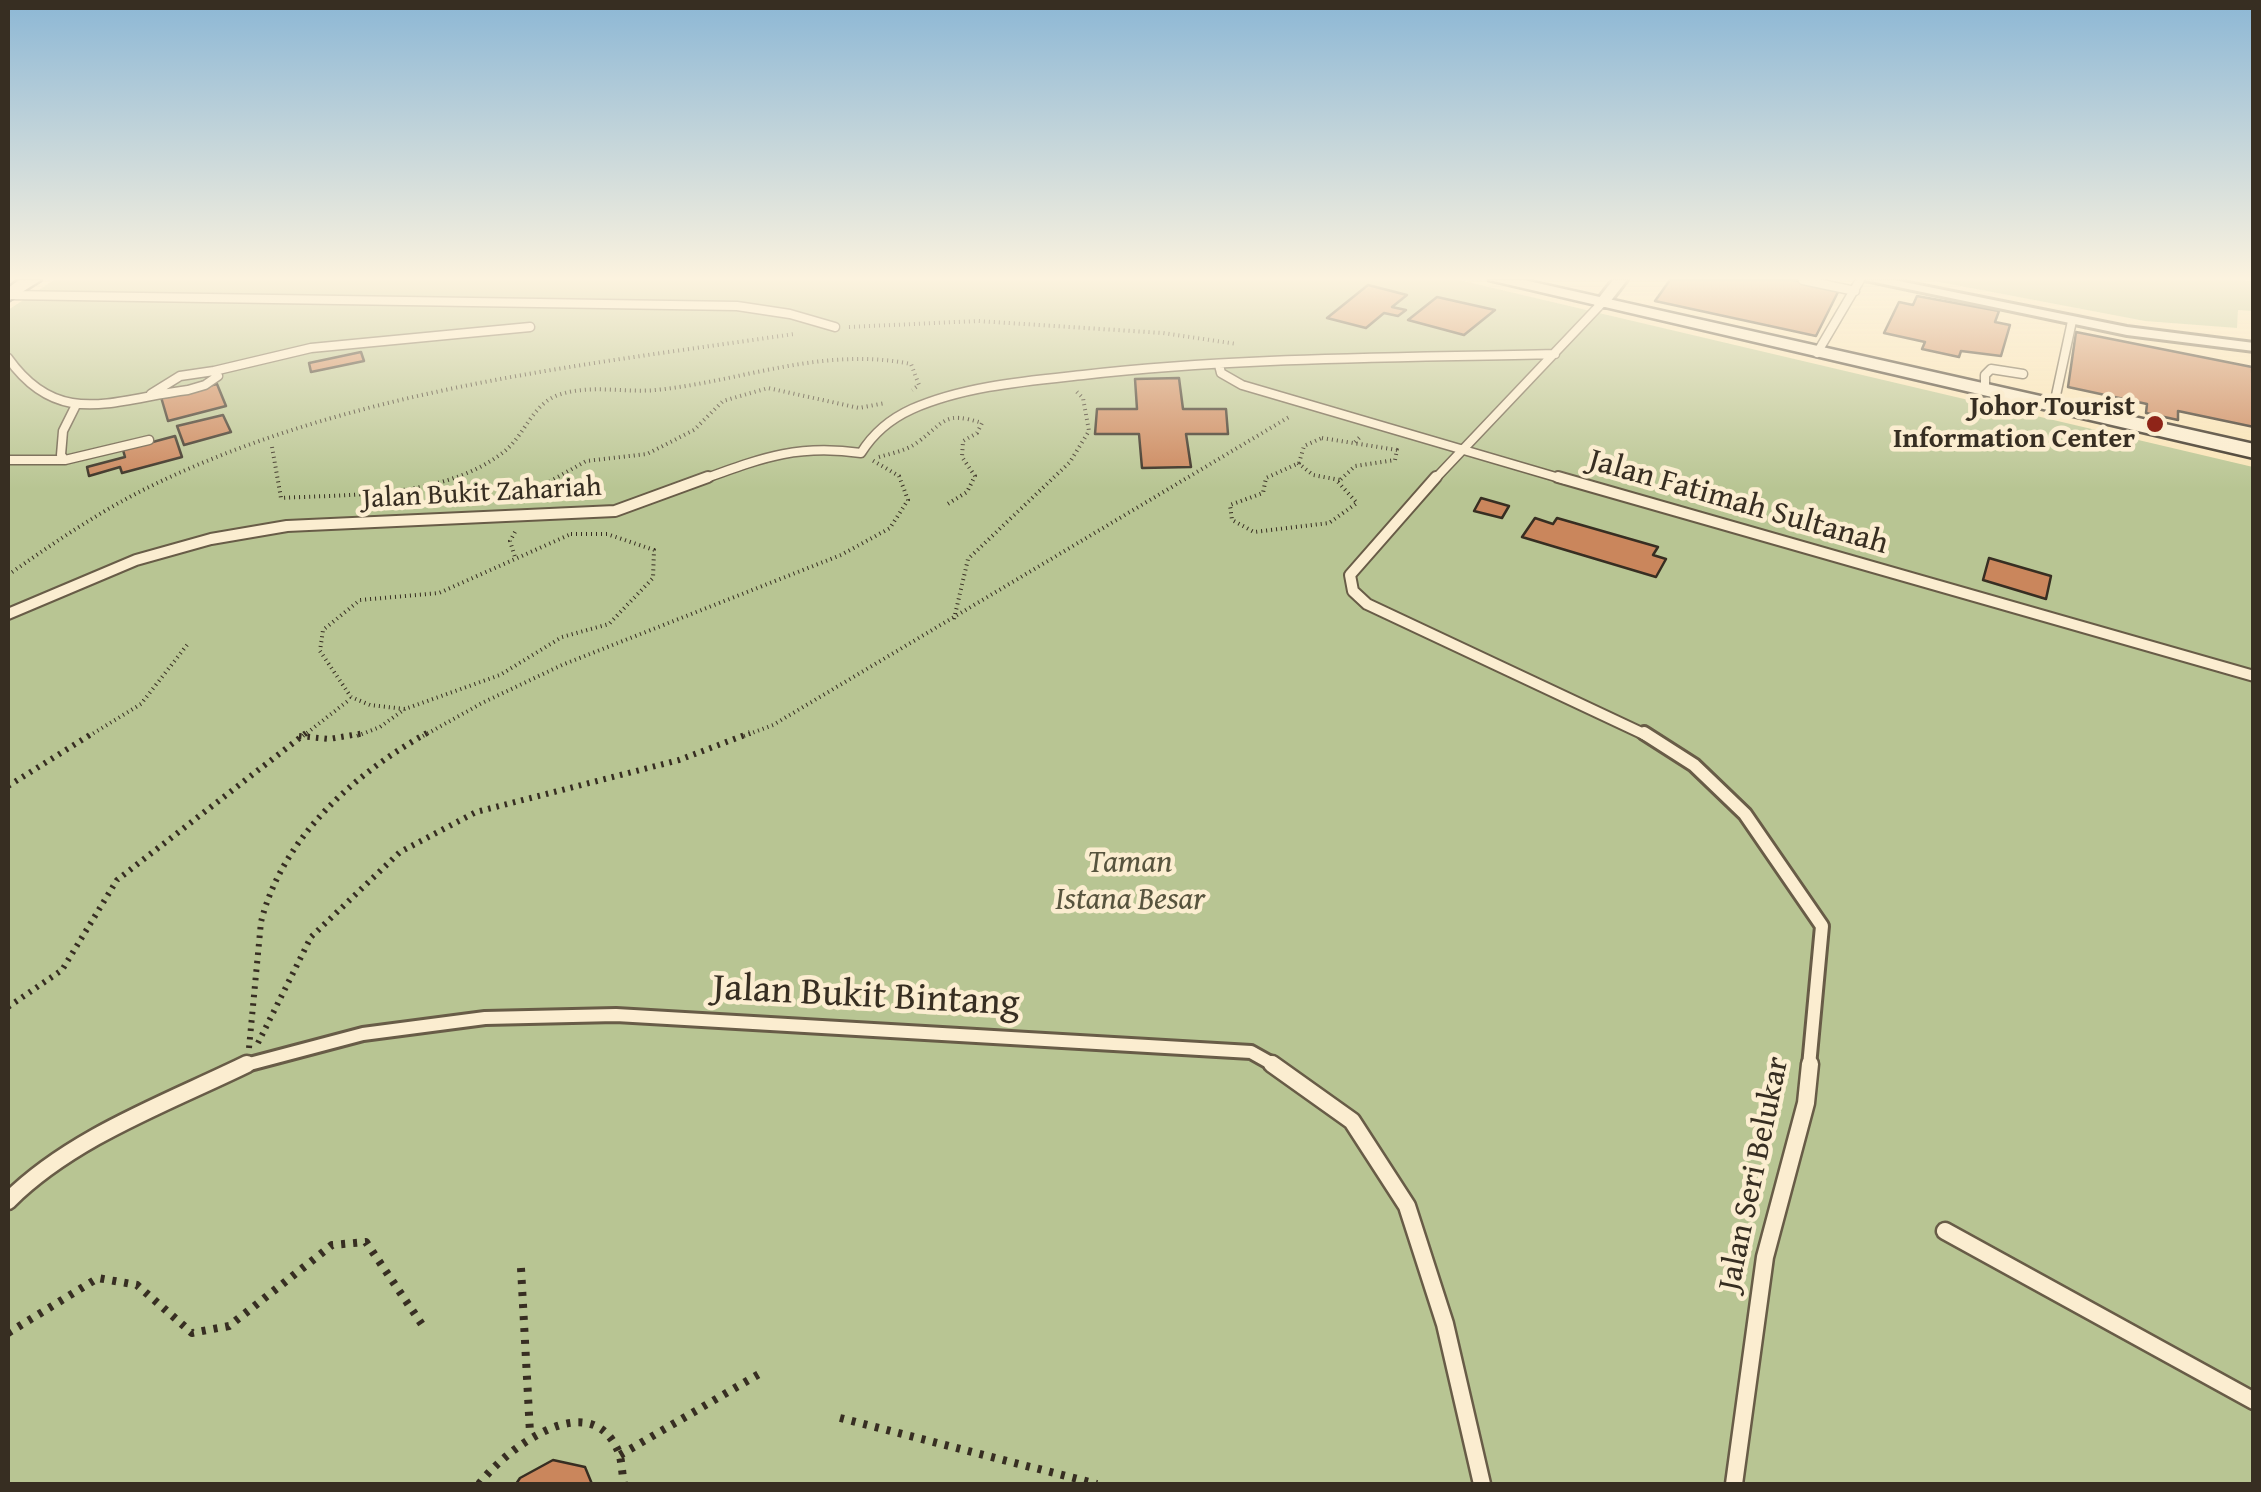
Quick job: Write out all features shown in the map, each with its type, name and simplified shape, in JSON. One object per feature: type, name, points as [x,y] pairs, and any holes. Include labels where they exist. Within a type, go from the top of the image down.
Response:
[{"type":"main road","points":[[1807,350],[2254,451]]},
{"type":"lane","points":[[151,394],[180,376],[304,350]]},
{"type":"lane","points":[[1462,448],[1559,350]]},
{"type":"lane","points":[[2056,400],[2066,350]]},
{"type":"lane","points":[[861,452],[866,439],[922,406],[982,389],[1219,365],[1555,354]]},
{"type":"lane","points":[[8,358],[23,384],[76,405],[96,407],[213,382],[218,376],[214,371]]},
{"type":"lane","name":"Jalan Fatimah Sultanah","points":[[1219,365],[1220,373],[1242,386],[1307,406],[2254,676]]},
{"type":"lane","points":[[1985,390],[1986,375],[1991,370],[2023,374]]},
{"type":"lane","points":[[65,460],[61,455],[63,431],[76,405]]},
{"type":"lane","points":[[8,460],[65,460],[149,440]]},
{"type":"lane","name":"Jalan Bukit Zahariah","points":[[8,614],[136,560],[211,539],[287,526],[615,511],[768,456],[818,447],[861,452]]},
{"type":"lane","name":"Jalan Seri Belukar","points":[[1462,448],[1350,574],[1353,591],[1367,604],[1635,728],[1694,765],[1745,814],[1822,926],[1806,1103],[1765,1257],[1734,1484]]},
{"type":"lane","name":"Jalan Bukit Bintang","points":[[8,1201],[31,1178],[103,1135],[248,1062],[364,1034],[485,1018],[616,1016],[1251,1052],[1294,1077],[1352,1121],[1406,1206],[1444,1324],[1482,1484]]},
{"type":"lane","points":[[1946,1231],[2254,1402]]},
{"type":"path","points":[[8,575],[64,535],[162,481],[304,426],[413,396],[697,350]]},
{"type":"path","points":[[272,447],[281,498],[322,496],[424,485],[484,466],[516,443],[530,414],[557,395],[610,387],[652,390],[736,377],[762,367],[886,356],[910,364],[919,385],[907,393]]},
{"type":"path","points":[[954,618],[968,559],[1070,462],[1089,431],[1084,398],[1061,378]]},
{"type":"path","points":[[516,557],[510,541],[549,482],[586,461],[648,454],[694,430],[723,400],[768,388],[859,408],[895,402]]},
{"type":"path","points":[[248,1062],[311,937],[400,852],[476,812],[680,760],[772,725],[1307,406]]},
{"type":"path","points":[[872,459],[917,444],[935,423],[959,415],[982,423],[977,433],[963,442],[962,457],[975,476],[967,492],[946,505]]},
{"type":"path","points":[[1355,442],[1373,424]]},
{"type":"path","points":[[1298,463],[1313,475],[1340,480],[1357,503],[1329,523],[1254,532],[1232,520],[1230,505],[1263,492],[1266,478],[1298,463],[1304,446],[1322,438],[1397,450],[1395,460],[1355,466],[1340,480]]},
{"type":"path","points":[[248,1062],[254,973],[266,903],[303,831],[397,749],[481,701],[818,567],[898,522],[908,500],[899,476],[861,452]]},
{"type":"path","points":[[299,736],[336,743],[386,726],[405,709],[500,675],[562,637],[609,624],[654,578],[654,550],[607,534],[571,534],[439,593],[360,600],[323,630],[320,651],[350,700],[362,706],[405,709]]},
{"type":"path","points":[[8,786],[142,704],[187,646]]},
{"type":"path","points":[[8,1007],[62,970],[117,880],[350,700]]},
{"type":"path","points":[[8,1333],[98,1278],[136,1285],[192,1333],[229,1326],[332,1245],[366,1242],[425,1329]]},
{"type":"path","points":[[521,1268],[530,1434]]},
{"type":"path","points":[[620,1455],[759,1374]]},
{"type":"path","points":[[840,1418],[1097,1484]]},
{"type":"path","points":[[479,1484],[507,1450],[530,1434],[553,1424],[575,1422],[610,1438],[620,1455],[624,1484]]},
{"type":"green space","name":"Taman Istana Besar","points":[[8,350],[1755,350],[2253,467],[2253,1484],[8,1484]]},
{"type":"building","points":[[1925,350],[2003,350],[2001,356],[1961,351],[1959,357]]},
{"type":"building","points":[[2073,350],[2165,350],[2252,367],[2254,427],[2178,411],[2178,420],[2146,413],[2147,404],[2068,387]]},
{"type":"building","points":[[361,352],[364,361],[311,372],[309,363]]},
{"type":"building","points":[[1179,378],[1183,409],[1226,409],[1228,434],[1186,434],[1191,467],[1142,468],[1139,434],[1095,434],[1097,409],[1137,409],[1135,379]]},
{"type":"building","points":[[202,382],[204,387],[217,384],[226,406],[168,421],[161,397]]},
{"type":"building","points":[[223,415],[231,432],[184,445],[177,426]]},
{"type":"building","points":[[175,436],[182,457],[122,473],[120,467],[89,476],[87,467],[125,457],[123,450]]},
{"type":"building","points":[[1481,498],[1509,506],[1502,518],[1474,511]]},
{"type":"building","points":[[1535,518],[1553,524],[1557,518],[1658,547],[1653,555],[1666,559],[1656,577],[1522,537]]},
{"type":"building","points":[[1989,558],[2051,576],[2046,599],[1983,580]]},
{"type":"building","points":[[553,1460],[585,1467],[592,1484],[516,1484]]},
{"type":"place","name":"Johor Tourist Information Center","points":[[2155,424]]}]
